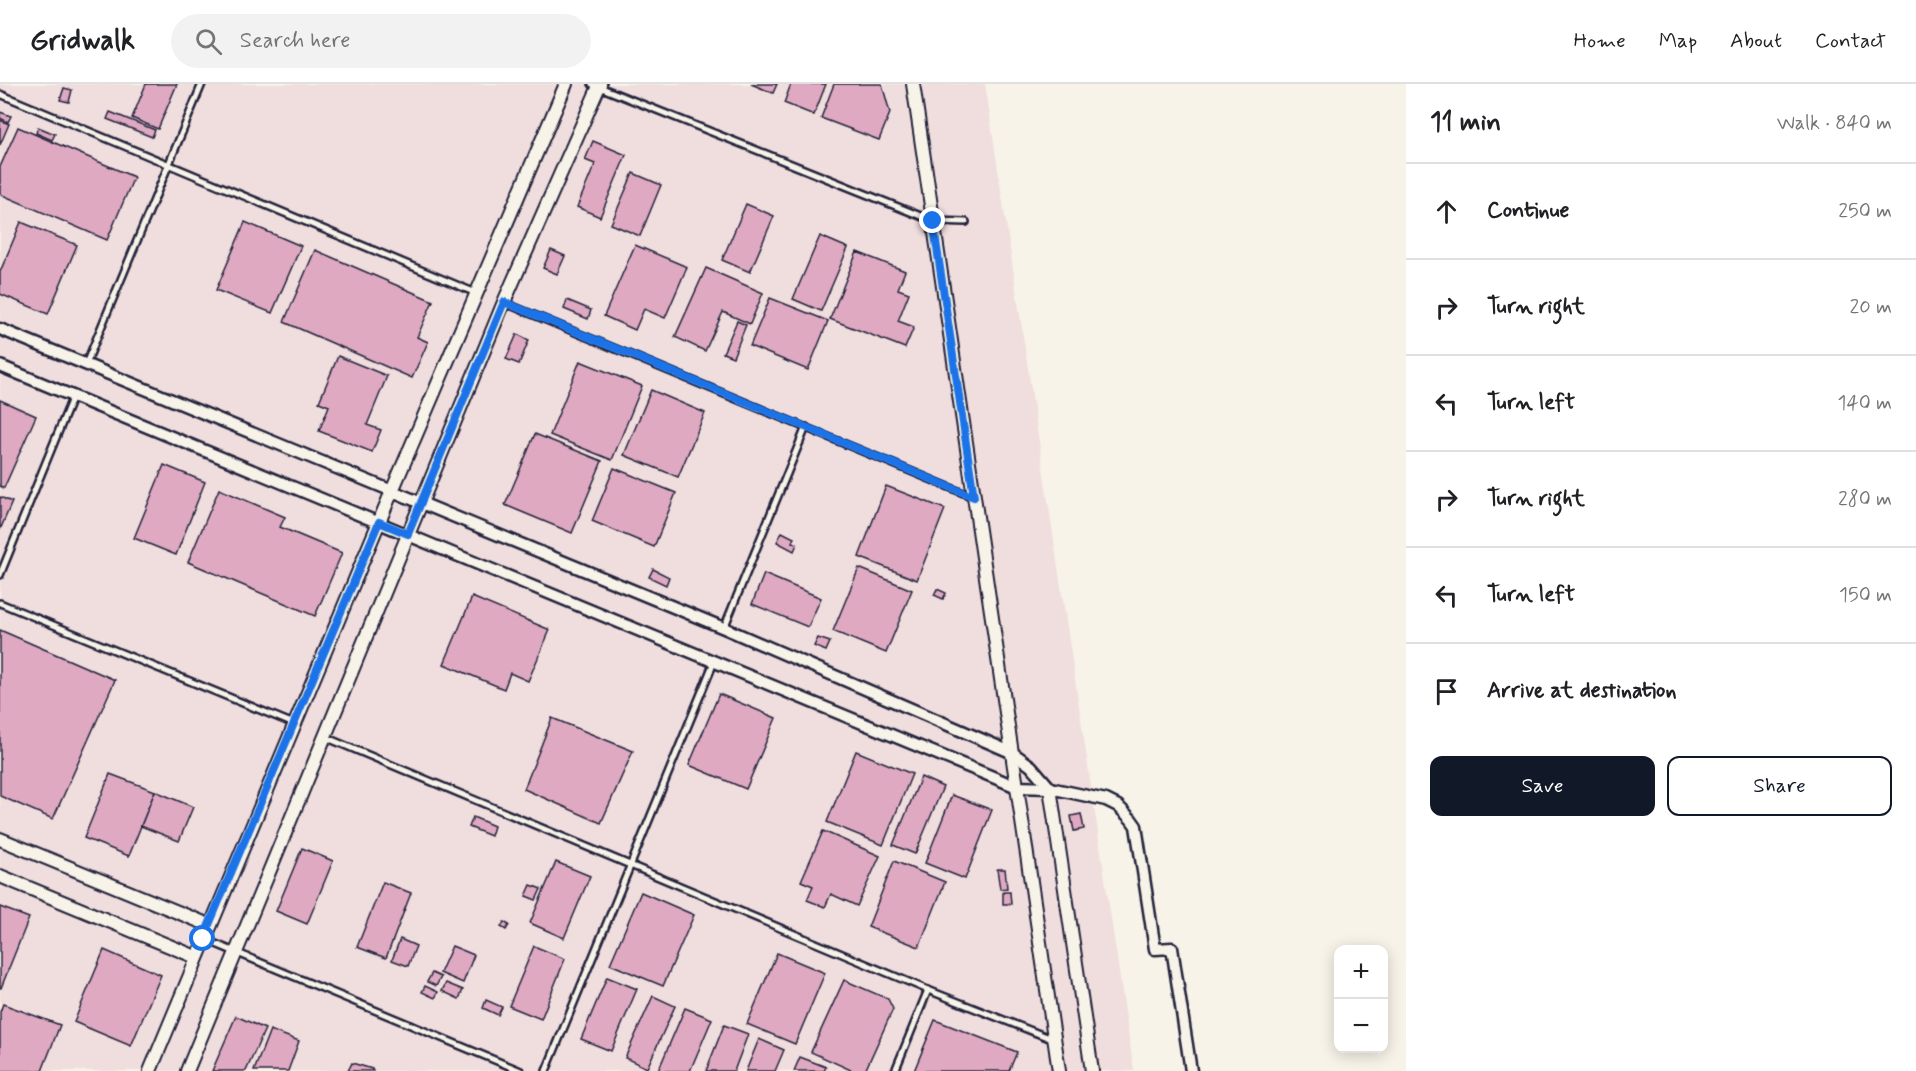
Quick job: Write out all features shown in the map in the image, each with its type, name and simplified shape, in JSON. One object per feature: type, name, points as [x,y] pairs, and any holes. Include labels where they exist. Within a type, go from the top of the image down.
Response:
[{"type":"street","points":[[150,1071],[203,939],[566,84]]},
{"type":"street","points":[[913,84],[1059,1071]]},
{"type":"street","points":[[187,1071],[504,302],[597,85]]},
{"type":"street","points":[[0,329],[724,628],[1012,753],[1031,766],[1050,788],[1092,1071]]},
{"type":"street","points":[[0,366],[1017,787],[1050,788],[1106,800],[1118,806],[1136,826],[1155,949],[1172,948],[1191,1071]]},
{"type":"street","points":[[0,839],[209,925]]},
{"type":"street","points":[[0,876],[196,957]]},
{"type":"lane","points":[[86,364],[167,163],[202,84]]},
{"type":"lane","points":[[597,85],[933,221],[966,222]]},
{"type":"lane","points":[[0,94],[478,294]]},
{"type":"lane","points":[[504,302],[974,497]]},
{"type":"lane","points":[[0,575],[73,396]]},
{"type":"lane","points":[[724,628],[806,427]]},
{"type":"lane","points":[[0,603],[294,724]]},
{"type":"lane","points":[[546,1071],[714,662]]},
{"type":"lane","points":[[325,737],[928,990],[1054,1039]]},
{"type":"lane","points":[[203,939],[521,1071]]},
{"type":"lane","points":[[895,1071],[928,990]]},
{"type":"shaded area","points":[[0,84],[985,84],[1134,1071],[0,1071]]},
{"type":"building","points":[[146,84],[177,84],[158,129],[132,118]]},
{"type":"building","points":[[751,84],[777,84],[773,93]]},
{"type":"building","points":[[791,84],[826,84],[814,115],[784,103]]},
{"type":"building","points":[[834,84],[882,84],[890,113],[879,140],[821,118]]},
{"type":"building","points":[[64,88],[72,90],[69,102],[60,100]]},
{"type":"building","points":[[0,112],[11,116],[8,122],[0,118]]},
{"type":"building","points":[[110,112],[155,130],[152,137],[107,119]]},
{"type":"building","points":[[0,120],[9,124],[0,145]]},
{"type":"building","points":[[18,127],[134,177],[107,240],[0,194],[0,167]]},
{"type":"building","points":[[38,127],[55,134],[52,140],[36,133]]},
{"type":"building","points":[[593,141],[626,155],[600,217],[577,207],[595,164],[585,160]]},
{"type":"building","points":[[633,173],[661,185],[640,236],[611,224]]},
{"type":"building","points":[[746,204],[774,216],[750,272],[722,260]]},
{"type":"building","points":[[21,222],[77,245],[48,314],[0,294],[0,272]]},
{"type":"building","points":[[245,222],[301,246],[272,313],[216,290]]},
{"type":"building","points":[[820,236],[848,248],[821,311],[793,299]]},
{"type":"building","points":[[635,245],[687,267],[665,318],[644,309],[635,330],[604,316]]},
{"type":"building","points":[[315,250],[433,301],[417,337],[428,342],[412,378],[284,322]]},
{"type":"building","points":[[551,250],[565,256],[557,274],[543,268]]},
{"type":"building","points":[[857,252],[905,271],[898,289],[909,293],[898,321],[914,327],[905,348],[830,319]]},
{"type":"building","points":[[706,268],[763,293],[750,324],[723,312],[705,351],[675,337]]},
{"type":"building","points":[[770,298],[828,321],[808,370],[750,346]]},
{"type":"building","points":[[567,300],[591,310],[588,319],[564,309]]},
{"type":"building","points":[[737,321],[746,325],[733,357],[723,353]]},
{"type":"building","points":[[517,334],[529,340],[519,364],[506,359]]},
{"type":"building","points":[[338,356],[387,376],[367,425],[381,430],[372,452],[319,431],[329,406],[319,402]]},
{"type":"building","points":[[580,361],[642,386],[612,460],[550,435]]},
{"type":"building","points":[[651,390],[705,413],[678,477],[624,455]]},
{"type":"building","points":[[0,400],[36,416],[4,488],[0,486]]},
{"type":"building","points":[[535,434],[602,461],[572,533],[505,505]]},
{"type":"building","points":[[164,465],[205,482],[176,555],[134,538]]},
{"type":"building","points":[[614,468],[676,493],[654,547],[592,521]]},
{"type":"building","points":[[886,486],[945,509],[917,580],[859,557]]},
{"type":"building","points":[[219,489],[285,517],[280,527],[342,553],[315,616],[188,562]]},
{"type":"building","points":[[0,497],[12,502],[0,530]]},
{"type":"building","points":[[782,532],[794,538],[792,542],[797,544],[794,551],[777,542]]},
{"type":"building","points":[[859,568],[912,590],[886,653],[833,631]]},
{"type":"building","points":[[653,569],[669,577],[666,585],[649,577]]},
{"type":"building","points":[[764,574],[821,598],[808,627],[752,604]]},
{"type":"building","points":[[937,589],[946,593],[943,599],[934,595]]},
{"type":"building","points":[[472,597],[550,630],[528,681],[510,673],[504,689],[444,664]]},
{"type":"building","points":[[0,630],[115,680],[53,819],[0,796]]},
{"type":"building","points":[[818,638],[830,642],[826,651],[814,646]]},
{"type":"building","points":[[719,694],[776,718],[746,789],[689,765]]},
{"type":"building","points":[[552,718],[633,751],[601,823],[524,789]]},
{"type":"building","points":[[856,751],[912,774],[883,845],[827,822]]},
{"type":"building","points":[[110,774],[155,791],[129,856],[84,838]]},
{"type":"building","points":[[921,777],[943,787],[915,854],[893,845]]},
{"type":"building","points":[[155,791],[193,807],[179,841],[141,826]]},
{"type":"building","points":[[952,795],[992,810],[965,879],[925,863]]},
{"type":"building","points":[[1081,814],[1084,829],[1074,831],[1071,816]]},
{"type":"building","points":[[473,817],[494,826],[491,836],[469,827]]},
{"type":"building","points":[[823,831],[880,856],[857,906],[831,894],[825,907],[807,900],[813,886],[801,881]]},
{"type":"building","points":[[302,848],[333,861],[307,924],[276,911]]},
{"type":"building","points":[[894,861],[945,882],[919,947],[868,927]]},
{"type":"building","points":[[556,862],[590,876],[564,938],[530,923]]},
{"type":"building","points":[[997,869],[1005,869],[1007,888],[1000,889]]},
{"type":"building","points":[[383,882],[411,893],[386,958],[357,947]]},
{"type":"building","points":[[531,885],[541,889],[536,900],[526,896]]},
{"type":"building","points":[[641,892],[694,915],[663,986],[610,964]]},
{"type":"building","points":[[1003,892],[1010,892],[1011,904],[1003,904]]},
{"type":"building","points":[[0,907],[29,918],[1,988],[0,988]]},
{"type":"building","points":[[504,922],[509,925],[506,930],[501,927]]},
{"type":"building","points":[[400,939],[416,946],[408,966],[392,960]]},
{"type":"building","points":[[452,946],[474,955],[463,983],[440,973]]},
{"type":"building","points":[[534,946],[565,959],[541,1019],[509,1006]]},
{"type":"building","points":[[104,950],[161,975],[131,1046],[74,1022]]},
{"type":"building","points":[[777,953],[825,973],[795,1044],[747,1024]]},
{"type":"building","points":[[432,973],[441,977],[436,986],[427,982]]},
{"type":"building","points":[[607,977],[637,989],[611,1051],[581,1039]]},
{"type":"building","points":[[844,980],[888,999],[893,1009],[865,1071],[853,1071],[811,1052]]},
{"type":"building","points":[[446,983],[463,990],[459,999],[442,991]]},
{"type":"building","points":[[425,986],[438,992],[435,998],[422,992]]},
{"type":"building","points":[[653,996],[675,1006],[647,1068],[625,1058]]},
{"type":"building","points":[[486,1000],[502,1007],[498,1015],[483,1008]]},
{"type":"building","points":[[3,1004],[60,1025],[42,1071],[0,1071],[0,1012]]},
{"type":"building","points":[[685,1008],[712,1019],[690,1071],[658,1071]]},
{"type":"building","points":[[236,1016],[265,1029],[246,1071],[212,1071]]},
{"type":"building","points":[[935,1020],[1017,1052],[1009,1071],[914,1071]]},
{"type":"building","points":[[724,1025],[748,1034],[734,1071],[706,1071]]},
{"type":"building","points":[[270,1030],[299,1041],[288,1071],[254,1071]]},
{"type":"building","points":[[759,1039],[784,1050],[775,1071],[746,1071]]},
{"type":"building","points":[[800,1057],[826,1067],[824,1071],[794,1071]]},
{"type":"building","points":[[352,1063],[372,1069],[373,1071],[348,1071]]},
{"type":"route","points":[[203,939],[379,522],[408,534],[504,302],[974,497],[933,221]]}]
